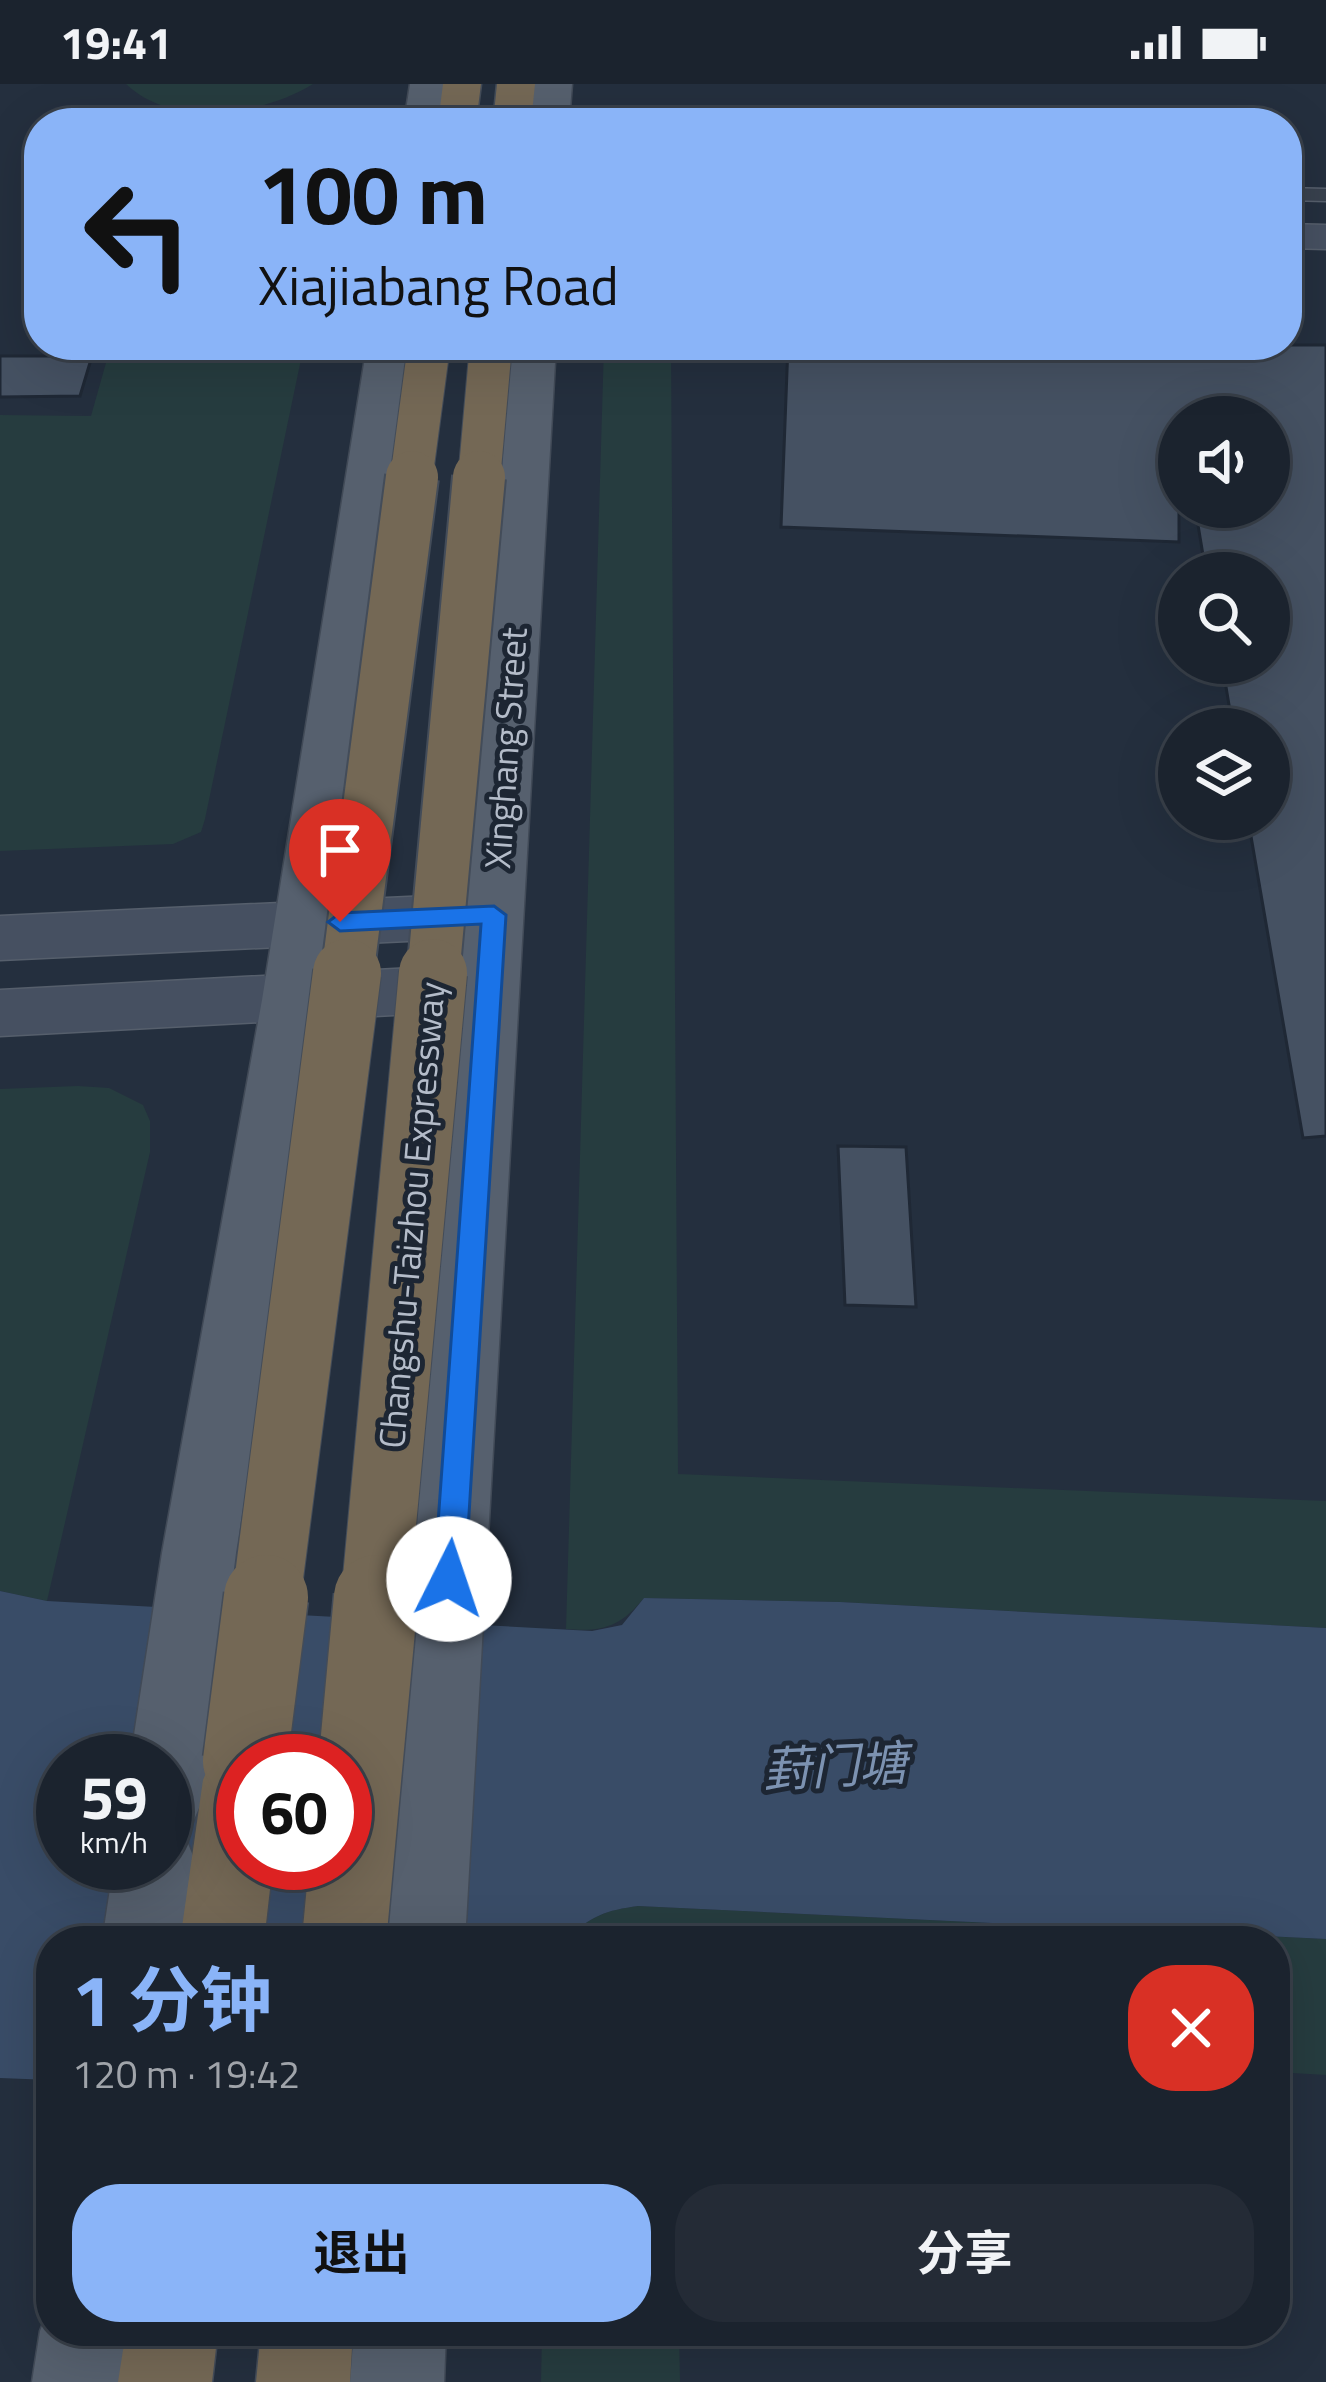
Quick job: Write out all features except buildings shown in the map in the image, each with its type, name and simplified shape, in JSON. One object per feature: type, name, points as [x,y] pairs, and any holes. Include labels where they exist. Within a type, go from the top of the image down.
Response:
[{"type":"highway","points":[[249,1734],[427,360]]},
{"type":"highway","name":"Changshu-Taizhou Expressway","points":[[345,1926],[490,360]]},
{"type":"highway","points":[[224,1926],[229,1890]]},
{"type":"highway","points":[[165,2382],[170,2346]]},
{"type":"highway","points":[[303,2382],[307,2346]]},
{"type":"main road","points":[[173,1734],[199,1553],[292,1000],[387,360]]},
{"type":"main road","name":"Xinghang Street","points":[[424,1926],[533,360]]},
{"type":"main road","points":[[0,938],[494,915]]},
{"type":"main road","points":[[0,1013],[489,987]]},
{"type":"main road","points":[[146,1926],[151,1890]]},
{"type":"main road","points":[[79,2382],[84,2346]]},
{"type":"main road","points":[[397,2382],[399,2346]]},
{"type":"green space","points":[[126,84],[313,84],[248,108],[173,108],[145,98]]},
{"type":"green space","points":[[107,360],[301,360],[201,832],[173,844],[0,851],[0,415],[91,416]]},
{"type":"green space","points":[[604,360],[671,360],[678,1474],[1326,1501],[1326,1628],[840,1602],[644,1598],[610,1626],[566,1629]]},
{"type":"green space","points":[[109,1088],[143,1105],[150,1121],[150,1152],[47,1601],[0,1591],[0,1089]]},
{"type":"green space","points":[[638,1906],[1055,1926],[583,1926]]},
{"type":"green space","points":[[1290,1937],[1326,1939],[1326,2075],[1290,2073]]},
{"type":"green space","points":[[542,2346],[679,2346],[680,2382],[541,2382]]},
{"type":"water","name":"葑门塘","points":[[0,1591],[47,1601],[592,1631],[622,1625],[644,1598],[840,1602],[1326,1628],[1326,1939],[1290,1937],[1290,1926],[1055,1926],[638,1906],[599,1916],[583,1926],[36,1926],[36,2079],[0,2078]]},
{"type":"route","points":[[340,922],[494,915],[449,1579]]}]
